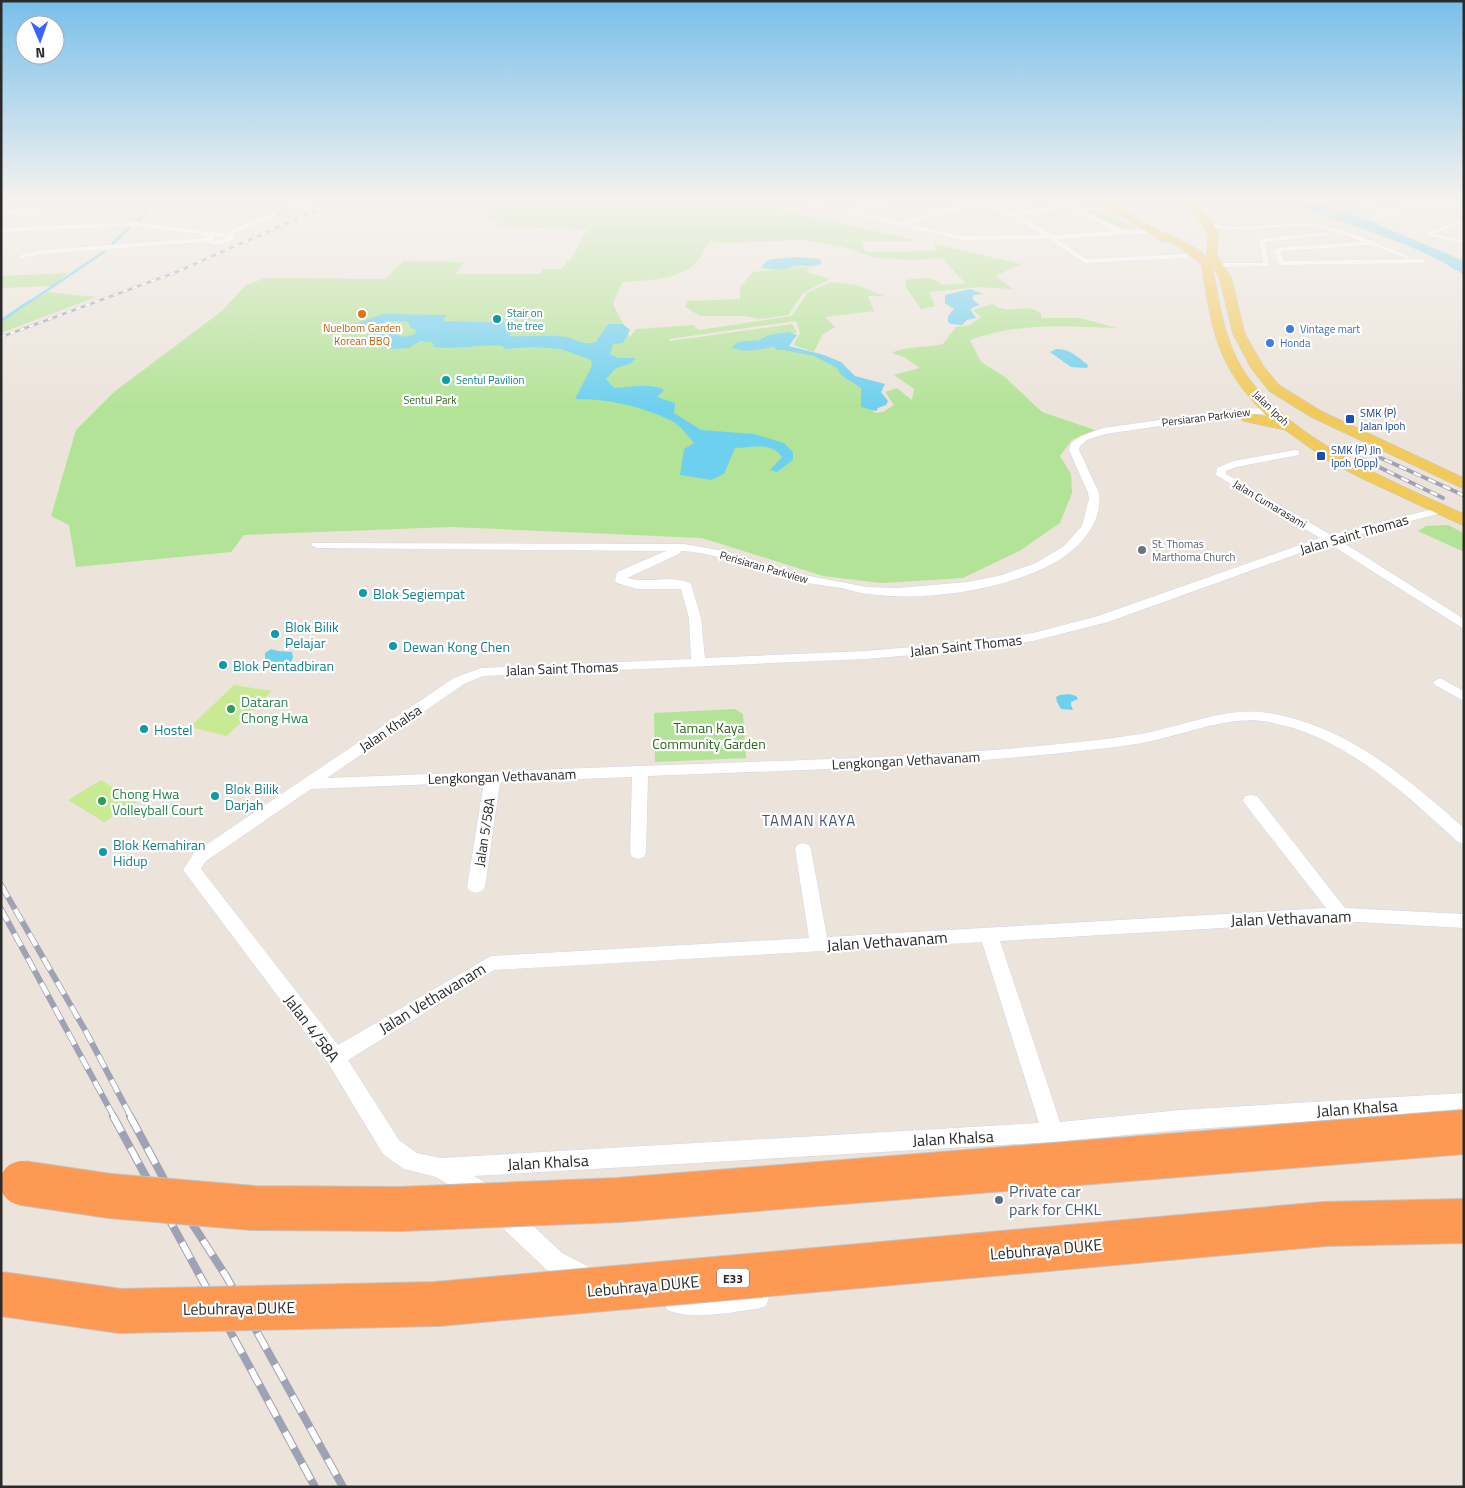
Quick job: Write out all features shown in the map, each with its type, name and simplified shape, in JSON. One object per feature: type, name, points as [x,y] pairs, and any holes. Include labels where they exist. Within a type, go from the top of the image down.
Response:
[{"type":"highway","points":[[22,1183],[110,1196],[253,1208],[402,1210],[619,1200],[1464,1132]]},
{"type":"highway","name":"Lebuhraya DUKE","points":[[1,1294],[120,1311],[437,1304],[1325,1224],[1464,1221]]},
{"type":"main road","name":"Jalan Ipoh","points":[[1207,268],[1224,347],[1239,375],[1260,400],[1291,427],[1330,455],[1464,521]]},
{"type":"main road","name":"Jalan Ipoh","points":[[1220,268],[1225,277],[1238,332],[1244,346],[1266,379],[1282,394],[1316,414],[1464,484]]},
{"type":"main road","points":[[1216,359],[1236,383],[1260,400],[1243,415]]},
{"type":"main road","points":[[1272,411],[1283,405],[1282,394]]},
{"type":"main road","points":[[1272,411],[1306,414],[1339,424]]},
{"type":"main road","points":[[1243,415],[1291,427]]},
{"type":"main road","points":[[1441,510],[1464,504]]},
{"type":"street","name":"Persiaran Parkview","points":[[1243,415],[1128,426],[1084,438],[1075,445],[1074,450],[1077,456],[1096,440],[1137,431],[1272,411]]},
{"type":"street","name":"Jalan Cumarasami","points":[[1295,453],[1233,464],[1221,470],[1221,475],[1329,539],[1464,624]]},
{"type":"street","name":"Perisiaran Parkview","points":[[316,544],[684,548],[725,555],[816,582],[871,591],[933,591],[992,582],[1014,576],[1045,563],[1068,550],[1082,536],[1089,522],[1094,499],[1089,482],[1077,456]]},
{"type":"street","name":"Jalan Saint Thomas","points":[[472,675],[496,670],[865,655],[1034,638],[1103,619],[1329,539],[1441,510]]},
{"type":"street","points":[[684,548],[621,575],[621,580],[637,585],[682,584],[688,587],[695,618],[698,662]]},
{"type":"street","name":"Jalan Khalsa","points":[[192,870],[200,857],[460,681],[472,675]]},
{"type":"street","points":[[1440,682],[1464,697]]},
{"type":"street","name":"Lengkongan Vethavanam","points":[[308,784],[920,761],[1030,752],[1144,737],[1242,717],[1265,717],[1320,732],[1361,754],[1464,838]]},
{"type":"street","points":[[638,853],[640,771]]},
{"type":"street","name":"Jalan 5/58A","points":[[476,886],[493,777]]},
{"type":"street","points":[[1251,800],[1340,914]]},
{"type":"street","points":[[803,849],[819,945]]},
{"type":"street","name":"Jalan 4/58A","points":[[192,870],[335,1057],[392,1147],[412,1162],[441,1168]]},
{"type":"street","name":"Jalan Vethavanam","points":[[335,1057],[491,963],[1340,914],[1464,921]]},
{"type":"street","points":[[989,935],[1053,1132]]},
{"type":"street","name":"Jalan Khalsa","points":[[441,1168],[1053,1132],[1180,1120],[1464,1102]]},
{"type":"street","points":[[441,1168],[485,1195],[554,1261],[617,1294],[698,1303],[1116,1260],[1379,1220],[1464,1212]]},
{"type":"green space","name":"Sentul Park","points":[[396,268],[460,268],[456,274],[540,274],[543,269],[689,268],[661,278],[622,282],[613,304],[630,337],[636,329],[693,325],[699,330],[792,316],[807,293],[831,282],[857,285],[884,296],[868,296],[874,311],[825,317],[835,327],[822,335],[814,352],[793,345],[800,333],[796,321],[669,339],[670,341],[792,324],[797,332],[774,344],[822,358],[867,387],[874,413],[883,412],[894,405],[885,392],[897,388],[912,400],[914,389],[894,375],[920,368],[904,357],[892,353],[902,349],[943,344],[956,327],[970,325],[981,317],[973,310],[992,304],[1005,309],[1028,308],[1041,313],[1041,318],[1080,318],[1117,328],[1061,326],[1025,328],[988,334],[970,340],[981,362],[1005,377],[1042,412],[1095,430],[1072,440],[1060,456],[1071,474],[1072,493],[1060,523],[1021,550],[963,578],[881,583],[823,576],[702,538],[450,527],[244,535],[231,552],[76,567],[69,525],[51,516],[76,430],[114,392],[222,311],[246,285],[265,278],[386,279]]},
{"type":"green space","points":[[781,268],[809,268],[806,272],[830,279],[803,293],[788,315],[760,319],[744,316],[700,316],[685,307],[688,301],[740,299],[740,287],[753,272]]},
{"type":"green space","name":"Sentul Park","points":[[952,268],[1011,268],[995,276],[1013,289],[979,287],[929,292],[935,306],[921,309],[906,287],[906,280],[920,278],[934,280],[942,285],[965,283]]},
{"type":"green space","points":[[68,273],[52,286],[1,288],[1,276]]},
{"type":"green space","points":[[47,292],[96,297],[1,333],[1,322]]},
{"type":"green space","points":[[1448,525],[1464,533],[1464,552],[1418,531],[1426,526]]},
{"type":"green space","name":"Dataran Chong Hwa","points":[[234,685],[272,691],[227,736],[190,727]]},
{"type":"green space","name":"Taman Kaya Community Garden","points":[[735,709],[743,714],[746,758],[655,762],[654,713]]},
{"type":"green space","name":"Chong Hwa Volleyball Court","points":[[101,780],[137,802],[104,822],[68,800]]},
{"type":"water","points":[[1454,268],[1464,268],[1464,275]]},
{"type":"water","points":[[970,289],[983,294],[974,295],[972,298],[979,305],[970,309],[976,318],[967,320],[962,325],[951,324],[948,322],[948,316],[954,309],[945,303],[945,295]]},
{"type":"water","points":[[383,314],[447,315],[443,321],[517,323],[509,336],[559,336],[587,343],[596,342],[608,324],[623,324],[630,330],[623,343],[613,344],[610,354],[618,358],[636,358],[630,364],[616,368],[606,379],[614,388],[653,386],[664,390],[657,397],[675,403],[674,413],[701,430],[754,434],[784,443],[793,452],[793,460],[777,472],[770,470],[782,457],[773,449],[755,446],[735,448],[724,474],[711,480],[680,475],[684,449],[694,443],[675,423],[649,411],[625,404],[575,399],[592,366],[591,360],[561,349],[532,347],[504,349],[503,346],[443,348],[434,347],[432,342],[420,341],[409,348],[391,349],[363,342],[378,333],[351,325]],"holes":[[[395,321],[408,322],[410,327],[416,330],[415,334],[401,336],[394,330],[382,327],[382,324]]]},
{"type":"water","points":[[788,332],[797,335],[789,346],[824,355],[841,362],[855,376],[885,384],[881,392],[888,401],[886,405],[878,408],[876,411],[861,407],[861,388],[841,375],[837,368],[814,356],[777,350],[774,347],[746,351],[731,348],[738,342],[759,340],[769,335]]},
{"type":"water","points":[[1056,349],[1065,350],[1073,354],[1088,365],[1087,368],[1071,367],[1050,352]]},
{"type":"water","points":[[271,649],[292,652],[293,658],[288,667],[282,669],[262,665],[262,662],[265,660],[265,653]]},
{"type":"water","points":[[1069,694],[1076,696],[1078,699],[1071,702],[1073,710],[1061,709],[1056,697]]},
{"type":"waterway","points":[[28,303],[80,268]]},
{"type":"waterway","points":[[1,321],[30,301]]},
{"type":"railway","points":[[1,337],[184,268]]},
{"type":"railway","points":[[1370,453],[1463,495]]},
{"type":"railway","points":[[1358,457],[1443,498]]},
{"type":"railway","points":[[1,885],[85,1030],[131,1117]]},
{"type":"railway","points":[[1,909],[114,1117]]},
{"type":"railway","points":[[113,1116],[315,1487]]},
{"type":"railway","points":[[130,1116],[166,1183],[226,1276],[343,1487]]},
{"type":"place","name":"Nuelbom Garden Korean BBQ","points":[[362,314]]},
{"type":"place","name":"Stair on the tree","points":[[497,319]]},
{"type":"place","name":"Vintage mart","points":[[1290,329]]},
{"type":"place","name":"Honda","points":[[1270,343]]},
{"type":"place","name":"Sentul Pavilion","points":[[446,380]]},
{"type":"place","name":"SMK (P) Jalan Ipoh","points":[[1350,419]]},
{"type":"place","name":"SMK (P) Jln Ipoh (Opp)","points":[[1321,456]]},
{"type":"place","name":"St. Thomas Marthoma Church","points":[[1142,550]]},
{"type":"place","name":"Blok Segiempat","points":[[363,593]]},
{"type":"place","name":"Blok Bilik Pelajar","points":[[275,634]]},
{"type":"place","name":"Dewan Kong Chen","points":[[393,646]]},
{"type":"place","name":"Blok Pentadbiran","points":[[223,665]]},
{"type":"place","name":"Dataran Chong Hwa","points":[[231,709]]},
{"type":"place","name":"Hostel","points":[[144,729]]},
{"type":"place","name":"Blok Bilik Darjah","points":[[215,796]]},
{"type":"place","name":"Chong Hwa Volleyball Court","points":[[102,801]]},
{"type":"place","name":"Blok Kemahiran Hidup","points":[[103,852]]},
{"type":"place","name":"Private car park for CHKL","points":[[999,1200]]},
{"type":"district","name":"TAMAN KAYA","points":[[809,820]]}]
